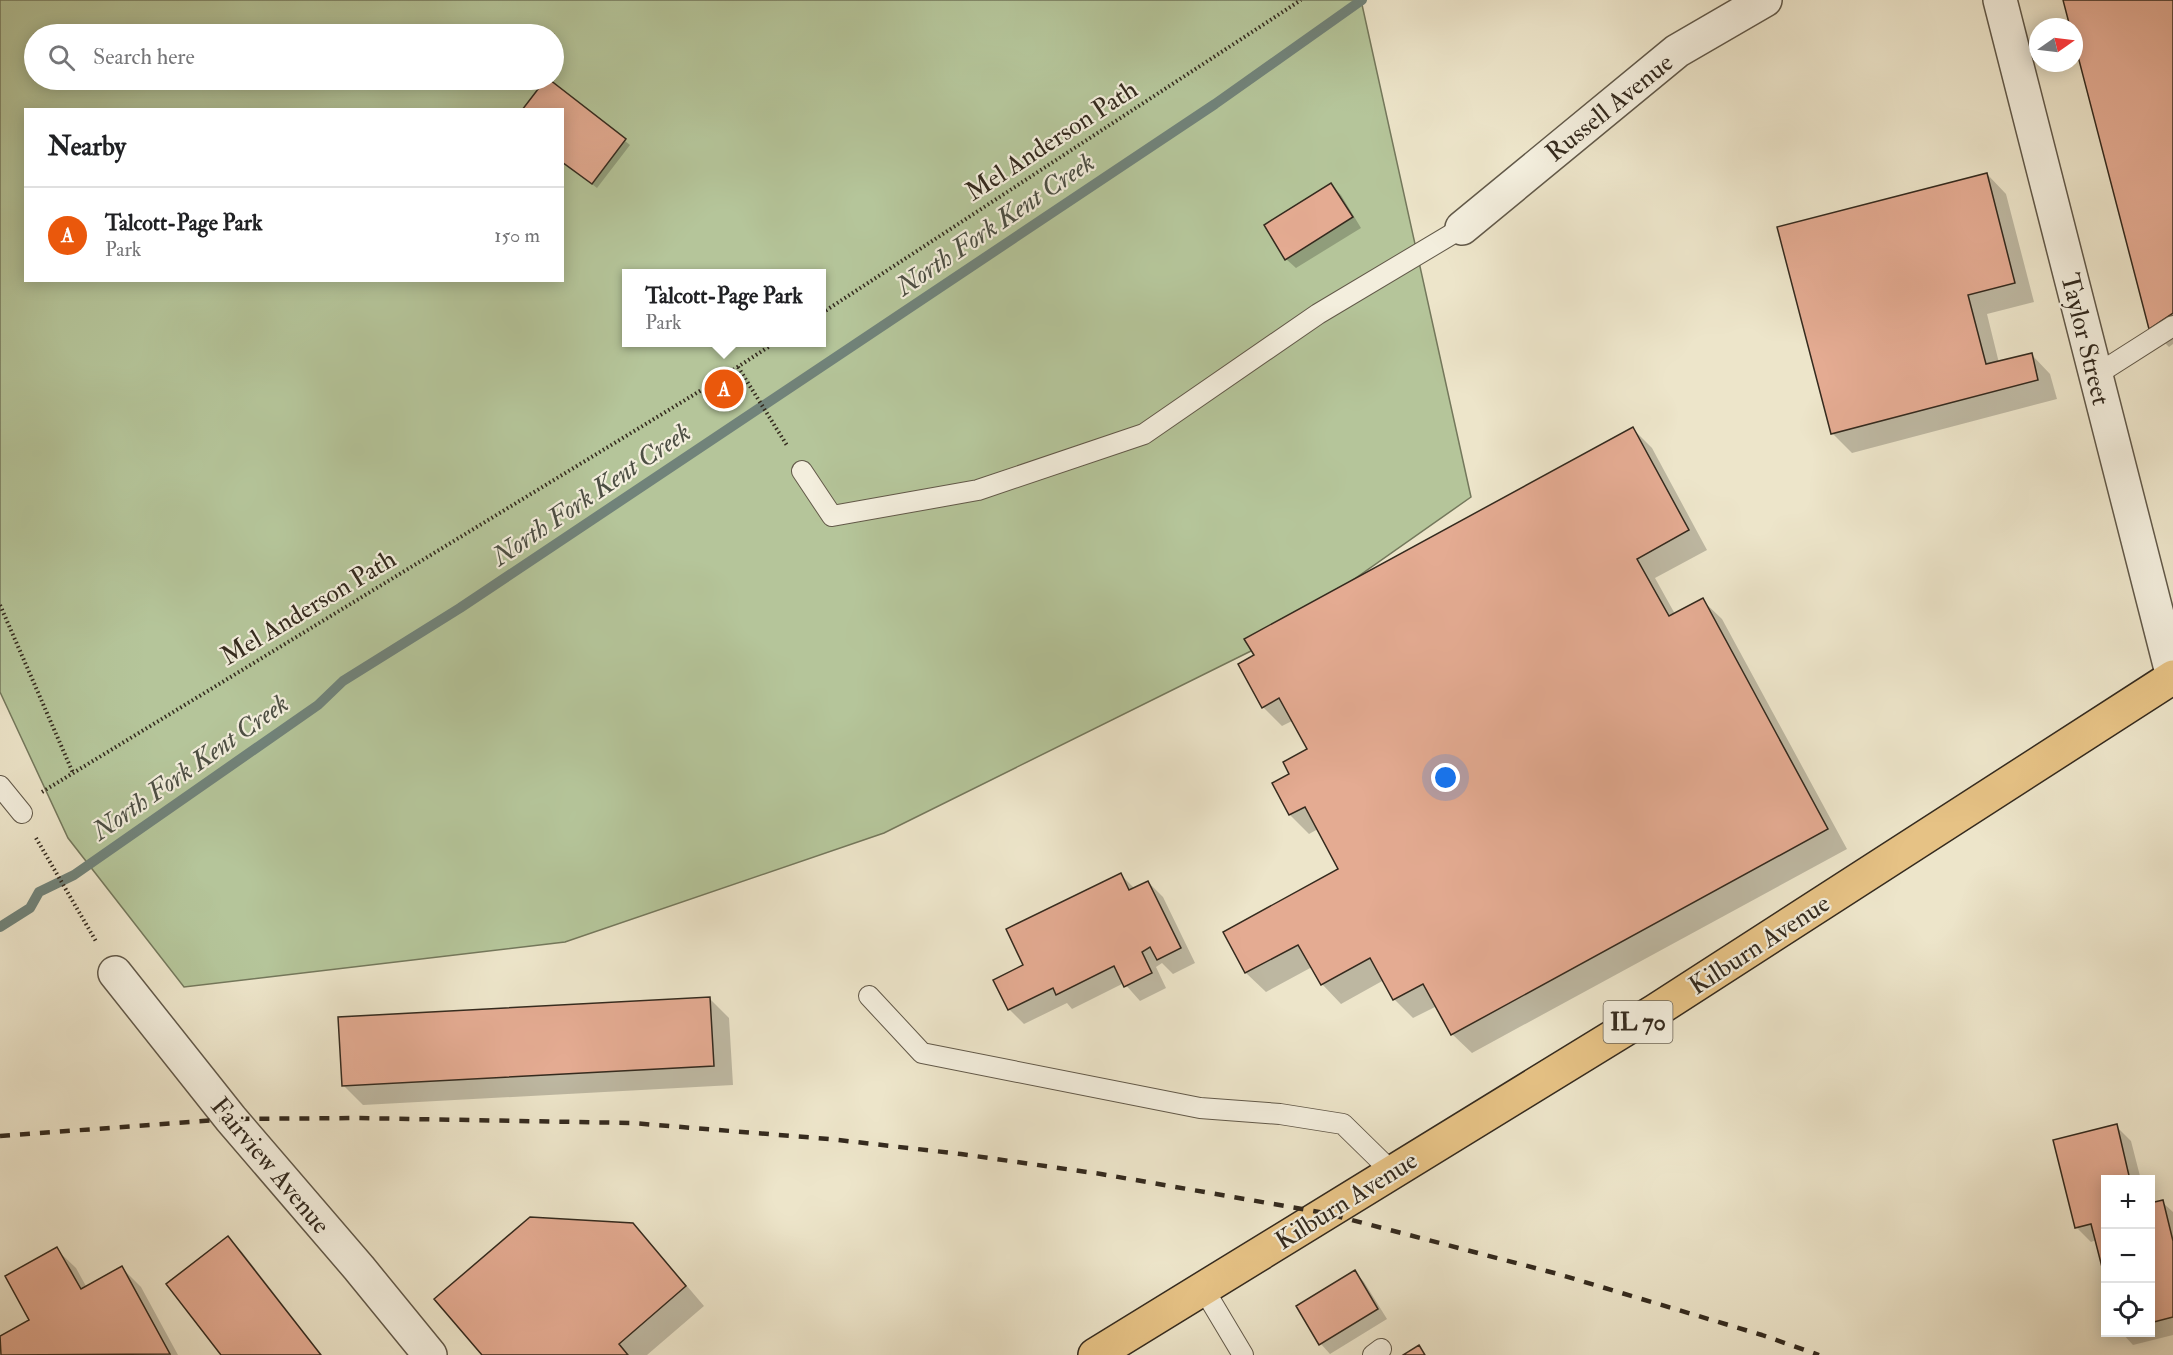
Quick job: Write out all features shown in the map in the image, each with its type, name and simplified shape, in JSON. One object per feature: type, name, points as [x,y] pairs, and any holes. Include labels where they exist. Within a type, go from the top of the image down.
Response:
[{"type":"main road","name":"Kilburn Avenue","points":[[1095,1355],[1655,1011],[2173,677]]},
{"type":"street","name":"Russell Avenue","points":[[1462,228],[1677,51],[1765,0]]},
{"type":"street","name":"Taylor Street","points":[[2000,0],[2173,677]]},
{"type":"street","name":"Fairview Avenue","points":[[115,973],[231,1119],[359,1268],[430,1355]]},
{"type":"lane","points":[[802,471],[832,516],[978,490],[1144,434],[1318,314],[1462,228]]},
{"type":"lane","points":[[2096,375],[2173,326]]},
{"type":"lane","points":[[0,786],[22,813]]},
{"type":"lane","points":[[869,996],[922,1053],[1200,1108],[1280,1114],[1343,1124],[1392,1172]]},
{"type":"lane","points":[[1203,1288],[1244,1355]]},
{"type":"path","name":"Mel Anderson Path","points":[[826,310],[1301,0]]},
{"type":"path","name":"Mel Anderson Path","points":[[22,813],[29,801],[73,773],[768,347]]},
{"type":"path","points":[[738,367],[776,428]]},
{"type":"path","points":[[0,605],[73,773]]},
{"type":"path","points":[[22,813],[115,973]]},
{"type":"green space","points":[[0,0],[1361,0],[1471,497],[1255,649],[884,833],[565,942],[184,987],[68,838],[0,692]]},
{"type":"building","points":[[2063,0],[2173,0],[2173,313],[2149,329],[2082,72],[2083,18],[2068,18]]},
{"type":"building","points":[[537,90],[563,90],[626,139],[592,184],[564,163],[564,108],[524,108]]},
{"type":"building","points":[[1987,173],[2015,283],[1968,295],[1986,364],[2032,353],[2038,380],[1831,434],[1777,227]]},
{"type":"building","points":[[1331,183],[1353,217],[1285,260],[1264,225]]},
{"type":"building","points":[[1633,427],[1689,530],[1637,559],[1669,616],[1703,598],[1828,829],[1451,1035],[1423,984],[1393,1000],[1370,958],[1321,985],[1298,945],[1245,973],[1223,932],[1338,869],[1305,807],[1289,815],[1272,783],[1289,774],[1283,762],[1307,749],[1279,698],[1262,708],[1238,664],[1254,655],[1244,639]]},
{"type":"building","points":[[1121,873],[1129,890],[1148,881],[1181,948],[1157,960],[1150,947],[1142,952],[1152,973],[1124,987],[1114,966],[1056,995],[1053,988],[1008,1010],[993,980],[1023,965],[1006,929]]},
{"type":"building","points":[[710,997],[714,1066],[342,1086],[338,1017]]},
{"type":"building","points":[[2117,1124],[2129,1175],[2101,1175],[2101,1263],[2091,1224],[2075,1228],[2053,1140]]},
{"type":"building","points":[[2163,1200],[2173,1241],[2173,1317],[2155,1322],[2155,1229],[2155,1202]]},
{"type":"building","points":[[530,1217],[633,1223],[686,1286],[619,1344],[628,1355],[482,1355],[434,1299]]},
{"type":"building","points":[[228,1236],[321,1355],[221,1355],[166,1284]]},
{"type":"building","points":[[57,1247],[81,1289],[122,1266],[170,1354],[1,1355],[0,1336],[29,1320],[5,1276]]},
{"type":"building","points":[[1355,1270],[1378,1309],[1319,1345],[1296,1306]]},
{"type":"building","points":[[1419,1345],[1425,1355],[1403,1355]]},
{"type":"waterway","name":"North Fork Kent Creek","points":[[0,927],[30,908],[39,892],[74,875],[318,705],[343,681],[460,608],[1215,104],[1362,0]]},
{"type":"railway","points":[[0,1136],[231,1119],[357,1118],[632,1123],[829,1139],[961,1154],[1101,1174],[1325,1213],[1558,1274],[1762,1335],[1819,1355]]},
{"type":"place","name":"Talcott-Page Park","points":[[724,389]]}]
